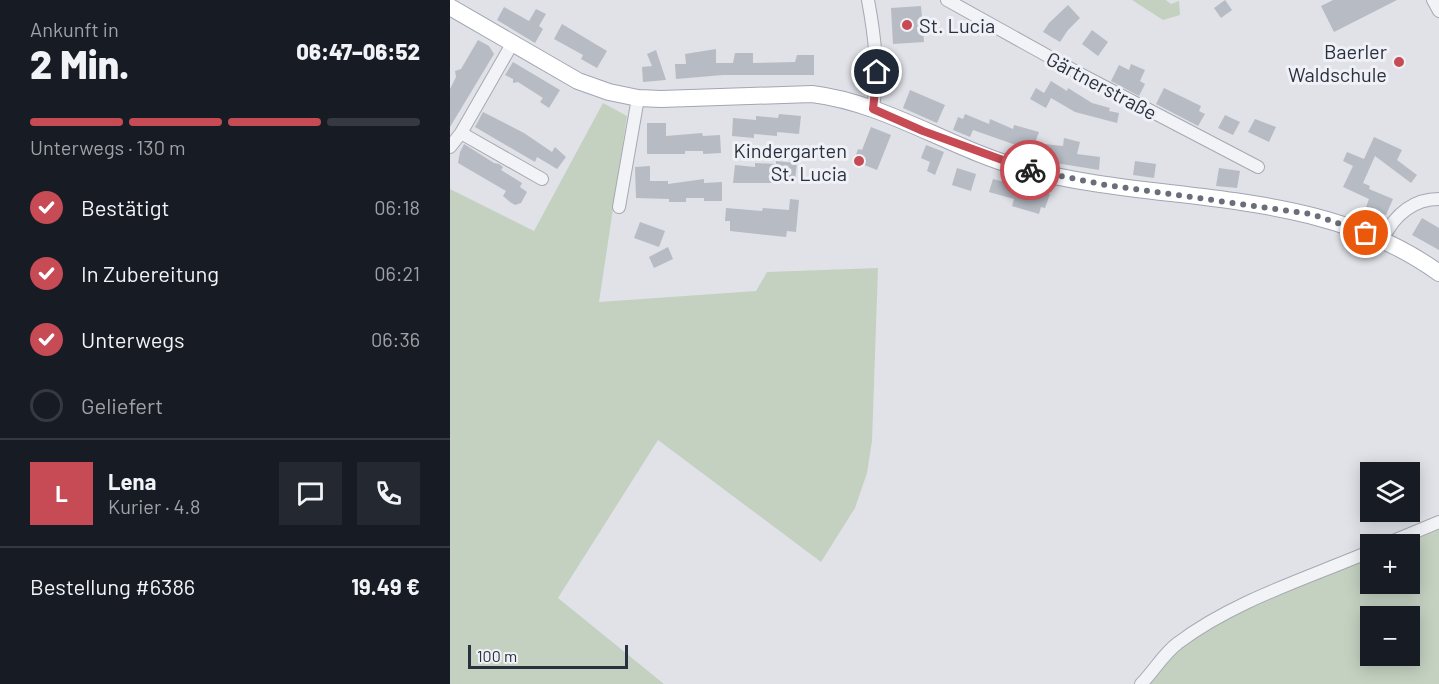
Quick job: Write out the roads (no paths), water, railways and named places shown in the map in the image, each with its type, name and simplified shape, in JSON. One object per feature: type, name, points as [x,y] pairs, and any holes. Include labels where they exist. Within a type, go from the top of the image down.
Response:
[{"type":"main road","points":[[450,8],[578,81],[609,92],[638,98],[812,94],[839,99],[873,109],[1021,168],[1106,185],[1311,214],[1382,240],[1439,273]]},
{"type":"street","points":[[868,0],[878,60],[873,109]]},
{"type":"street","name":"Gärtnerstraße","points":[[947,0],[1082,75],[1258,167]]},
{"type":"street","points":[[1433,0],[1439,11]]},
{"type":"street","points":[[450,147],[462,133],[512,44]]},
{"type":"street","points":[[619,207],[638,98]]},
{"type":"street","points":[[462,133],[542,179]]},
{"type":"street","points":[[1382,240],[1387,228],[1412,203],[1425,199],[1439,199]]},
{"type":"street","points":[[1410,534],[1439,522]]},
{"type":"street","points":[[1141,684],[1175,645],[1200,628],[1235,608],[1360,556]]},
{"type":"place","name":"St. Lucia","points":[[907,25]]},
{"type":"place","name":"Baerler Waldschule","points":[[1399,62]]},
{"type":"place","name":"Kindergarten St. Lucia","points":[[859,161]]}]
